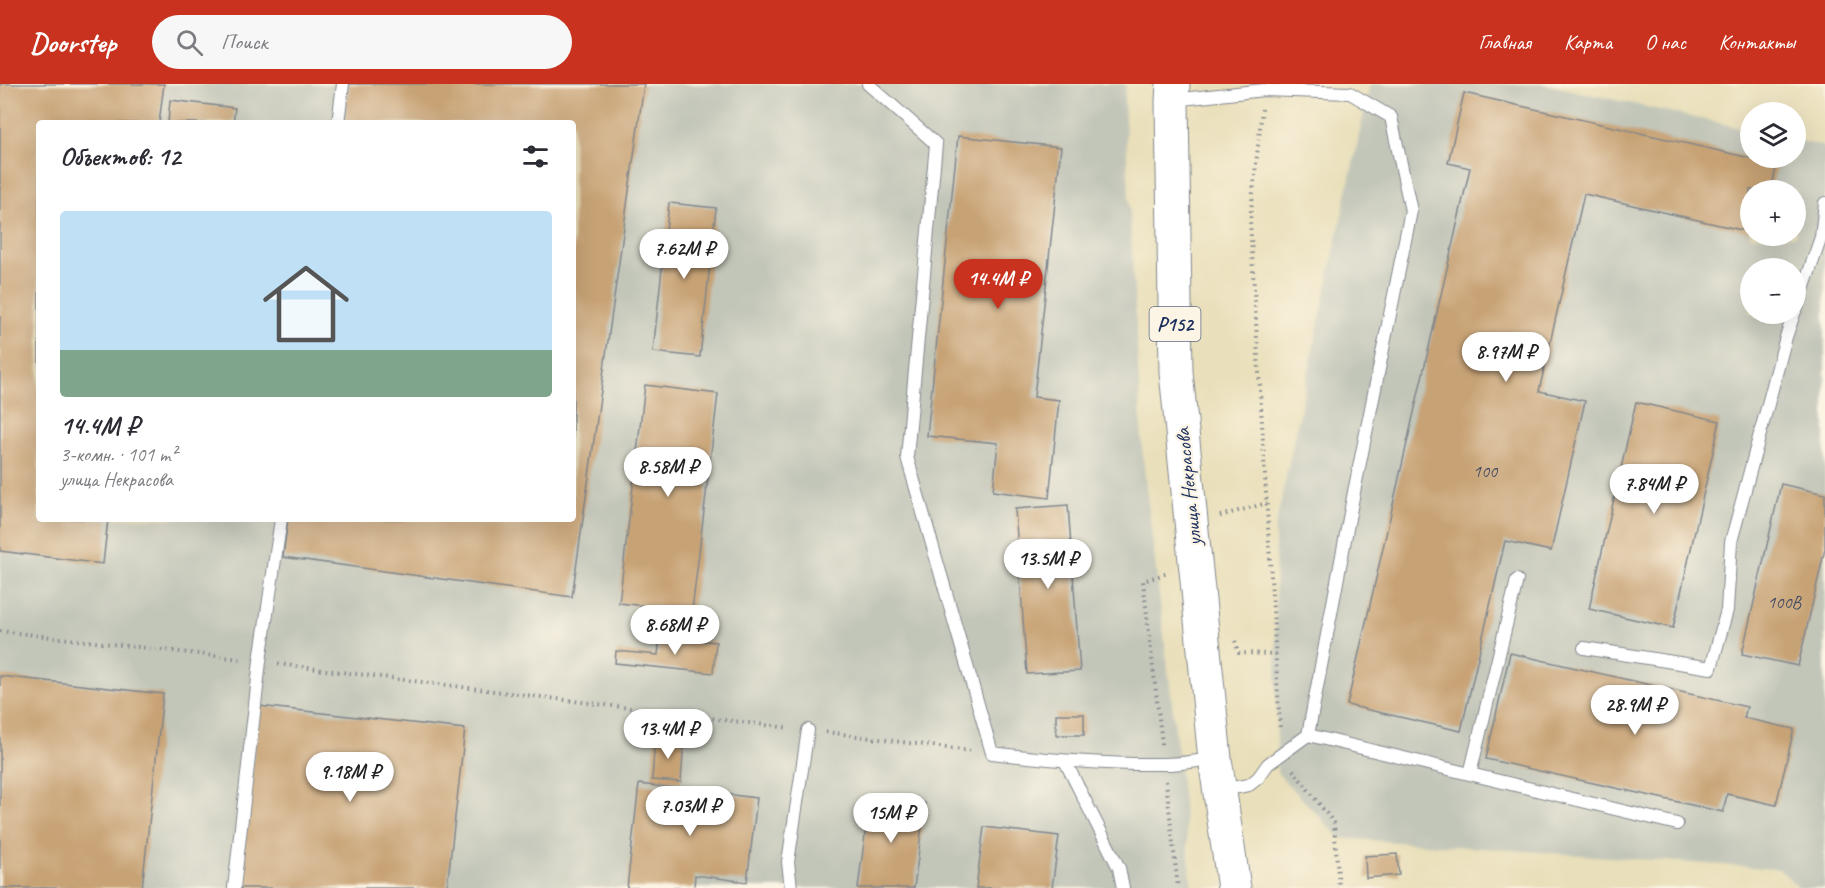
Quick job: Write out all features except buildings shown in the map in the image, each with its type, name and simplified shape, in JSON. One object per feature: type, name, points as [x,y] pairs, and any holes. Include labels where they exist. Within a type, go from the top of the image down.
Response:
[{"type":"main road","name":"улица Некрасова","points":[[1173,92],[1176,372],[1215,759],[1234,888]]},
{"type":"lane","points":[[338,120],[344,84]]},
{"type":"lane","points":[[868,84],[936,144],[907,457],[992,753],[1065,761],[1164,764],[1215,759]]},
{"type":"lane","points":[[1173,92],[1265,87],[1350,93],[1391,117],[1411,211],[1308,735],[1268,764],[1258,778],[1249,785],[1221,790]]},
{"type":"lane","points":[[1806,280],[1821,237],[1825,203]]},
{"type":"lane","points":[[1584,648],[1711,668],[1727,610],[1731,542],[1791,324]]},
{"type":"lane","points":[[234,888],[260,661],[281,522]]},
{"type":"lane","points":[[1470,774],[1517,580]]},
{"type":"lane","points":[[791,888],[788,862],[808,730]]},
{"type":"lane","points":[[1308,735],[1677,824]]},
{"type":"lane","points":[[1065,761],[1119,867],[1124,888]]},
{"type":"path","points":[[1265,87],[1250,220],[1282,754],[1334,823],[1339,888]]},
{"type":"path","points":[[1143,581],[1178,888]]},
{"type":"path","points":[[1232,630],[1239,653],[1276,654]]},
{"type":"path","points":[[0,631],[260,661],[992,753]]},
{"type":"shaded area","points":[[0,84],[1126,84],[1124,101],[1143,461],[1192,888],[0,888]]},
{"type":"shaded area","points":[[1370,84],[1544,84],[1740,128],[1740,168],[1806,168],[1806,142],[1825,147],[1825,888],[1799,888],[1779,869],[1340,838],[1277,773],[1275,528]]}]
